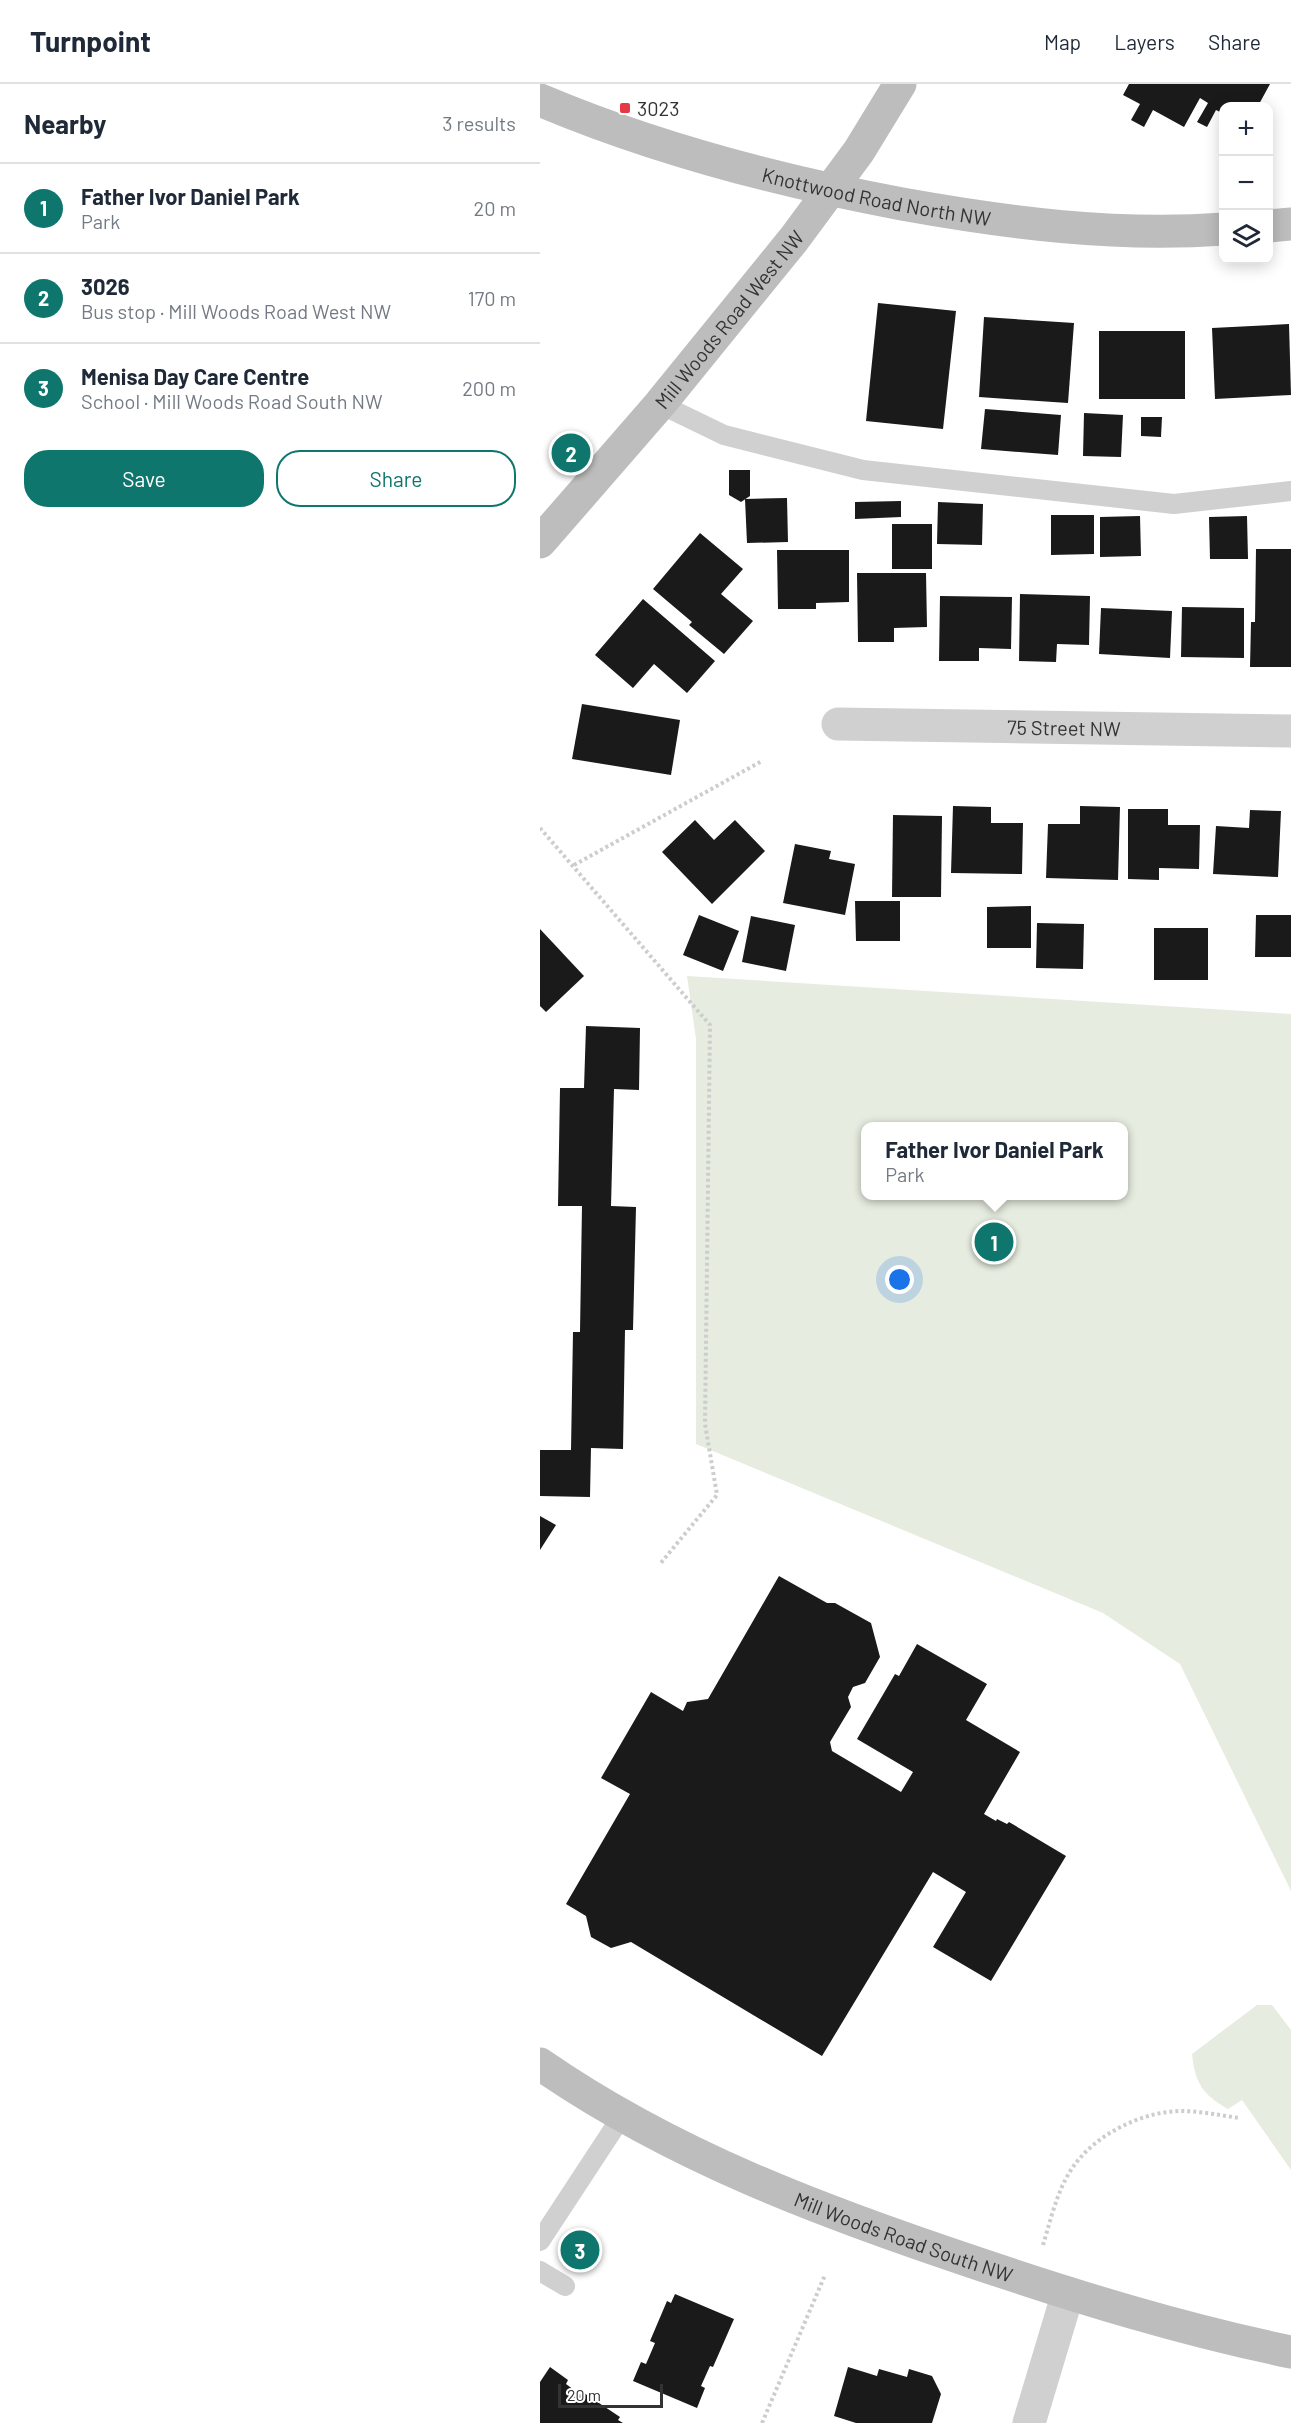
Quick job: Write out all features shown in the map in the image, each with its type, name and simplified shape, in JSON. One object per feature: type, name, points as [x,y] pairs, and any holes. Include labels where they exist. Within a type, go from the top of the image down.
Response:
[{"type":"street","name":"Mill Woods Road West NW","points":[[540,542],[660,404],[794,239],[859,151],[900,84]]},
{"type":"street","name":"Knottwood Road North NW","points":[[540,100],[674,149],[831,191],[971,216],[1084,230],[1219,229]]},
{"type":"street","points":[[1273,226],[1291,224]]},
{"type":"street","name":"75 Street NW","points":[[838,724],[1291,731]]},
{"type":"street","name":"Mill Woods Road South NW","points":[[540,2064],[586,2096],[622,2116],[712,2163],[774,2190],[927,2247],[1068,2294],[1224,2337],[1291,2352]]},
{"type":"street","points":[[1029,2423],[1068,2294]]},
{"type":"lane","points":[[660,404],[724,435],[863,470],[1174,504],[1291,490]]},
{"type":"lane","points":[[540,2241],[622,2116]]},
{"type":"lane","points":[[540,2271],[565,2286]]},
{"type":"path","points":[[574,865],[762,761]]},
{"type":"path","points":[[540,828],[710,1025],[705,1424],[717,1495],[660,1564]]},
{"type":"path","points":[[1043,2245],[1059,2196],[1073,2166],[1111,2133],[1134,2121],[1155,2114],[1178,2111],[1239,2118]]},
{"type":"path","points":[[762,2423],[825,2275]]},
{"type":"shaded area","points":[[687,976],[1291,1014],[1291,1891],[1180,1664],[1103,1613],[696,1444],[696,1039]]},
{"type":"shaded area","points":[[1257,2005],[1272,2005],[1291,2030],[1291,2170],[1242,2100],[1228,2109],[1212,2099],[1198,2080],[1193,2064],[1192,2054]]},
{"type":"building","points":[[1129,84],[1270,84],[1260,102],[1219,102],[1219,112],[1216,110],[1207,127],[1197,122],[1208,103],[1200,98],[1184,127],[1153,110],[1144,127],[1131,120],[1140,104],[1123,95]]},
{"type":"building","points":[[878,303],[956,311],[943,429],[866,421]]},
{"type":"building","points":[[984,317],[1074,323],[1068,403],[979,397]]},
{"type":"building","points":[[1289,324],[1291,395],[1215,399],[1212,328]]},
{"type":"building","points":[[1099,331],[1185,331],[1185,399],[1099,399]]},
{"type":"building","points":[[985,409],[1061,415],[1058,455],[981,449]]},
{"type":"building","points":[[1084,413],[1123,415],[1121,457],[1083,456]]},
{"type":"building","points":[[1141,417],[1162,417],[1161,437],[1141,436]]},
{"type":"building","points":[[729,470],[750,470],[750,496],[741,502],[729,495]]},
{"type":"building","points":[[787,498],[788,542],[747,543],[745,499]]},
{"type":"building","points":[[901,501],[901,517],[855,519],[855,502]]},
{"type":"building","points":[[938,502],[983,504],[982,545],[937,544]]},
{"type":"building","points":[[1051,515],[1094,515],[1094,554],[1051,555]]},
{"type":"building","points":[[1140,516],[1141,556],[1100,557],[1100,517]]},
{"type":"building","points":[[1247,516],[1248,559],[1210,559],[1209,517]]},
{"type":"building","points":[[892,524],[932,524],[932,569],[892,569]]},
{"type":"building","points":[[700,533],[743,569],[721,594],[753,621],[724,654],[689,625],[692,622],[653,589]]},
{"type":"building","points":[[1256,549],[1291,549],[1291,667],[1250,667],[1251,622],[1255,622]]},
{"type":"building","points":[[777,550],[849,550],[849,602],[816,603],[816,609],[778,609]]},
{"type":"building","points":[[857,573],[926,573],[927,627],[894,628],[894,642],[858,642]]},
{"type":"building","points":[[1020,594],[1090,596],[1089,645],[1057,644],[1056,662],[1019,661]]},
{"type":"building","points":[[940,596],[1012,597],[1011,649],[979,648],[979,661],[939,661]]},
{"type":"building","points":[[643,599],[715,661],[687,693],[654,664],[633,688],[595,655]]},
{"type":"building","points":[[1182,607],[1244,608],[1244,658],[1181,657]]},
{"type":"building","points":[[1101,608],[1172,611],[1170,658],[1099,654]]},
{"type":"building","points":[[582,704],[680,720],[671,775],[572,759]]},
{"type":"building","points":[[953,806],[991,807],[991,823],[1023,823],[1022,874],[951,873]]},
{"type":"building","points":[[1080,806],[1120,807],[1118,880],[1046,878],[1048,824],[1080,824]]},
{"type":"building","points":[[1128,809],[1168,809],[1168,825],[1200,825],[1199,869],[1159,868],[1159,880],[1128,879]]},
{"type":"building","points":[[1250,810],[1281,811],[1278,877],[1213,874],[1216,826],[1249,828]]},
{"type":"building","points":[[893,815],[942,816],[941,897],[892,897]]},
{"type":"building","points":[[695,820],[714,840],[735,820],[765,851],[712,904],[662,852]]},
{"type":"building","points":[[795,844],[831,851],[829,859],[855,864],[845,915],[783,903]]},
{"type":"building","points":[[855,901],[900,901],[900,941],[856,941]]},
{"type":"building","points":[[1031,906],[1031,948],[987,948],[987,907]]},
{"type":"building","points":[[699,915],[739,931],[723,971],[683,955]]},
{"type":"building","points":[[1256,915],[1291,915],[1291,957],[1255,957]]},
{"type":"building","points":[[751,916],[795,925],[786,971],[742,962]]},
{"type":"building","points":[[1037,923],[1084,924],[1083,969],[1036,968]]},
{"type":"building","points":[[1154,928],[1208,928],[1208,980],[1154,980]]},
{"type":"building","points":[[540,929],[584,976],[546,1012],[540,1006]]},
{"type":"building","points":[[586,1026],[640,1028],[639,1090],[614,1089],[611,1206],[636,1207],[633,1330],[625,1330],[623,1449],[591,1448],[590,1497],[540,1496],[540,1450],[571,1450],[573,1332],[580,1332],[582,1206],[558,1206],[560,1088],[584,1088]]},
{"type":"building","points":[[540,1516],[556,1525],[540,1550]]},
{"type":"building","points":[[779,1576],[827,1603],[835,1603],[871,1623],[880,1657],[865,1683],[853,1687],[848,1697],[851,1707],[830,1742],[832,1751],[901,1792],[913,1772],[857,1739],[895,1674],[899,1676],[917,1644],[987,1684],[966,1720],[1020,1752],[984,1814],[996,1821],[997,1819],[1007,1824],[1009,1822],[1066,1856],[991,1981],[933,1947],[966,1892],[933,1872],[822,2056],[631,1942],[611,1948],[591,1937],[586,1916],[566,1904],[630,1794],[601,1778],[651,1692],[683,1711],[687,1702],[708,1699]]},
{"type":"building","points":[[675,2294],[734,2319],[713,2367],[710,2366],[701,2386],[705,2388],[697,2408],[633,2381],[641,2362],[646,2364],[655,2343],[650,2341],[667,2301],[671,2303]]},
{"type":"building","points":[[550,2367],[568,2380],[566,2384],[582,2396],[584,2393],[620,2417],[618,2420],[623,2423],[540,2423],[540,2382]]},
{"type":"building","points":[[848,2367],[877,2376],[879,2369],[907,2377],[909,2369],[932,2376],[941,2394],[932,2423],[856,2423],[834,2416]]},
{"type":"place","name":"3023","points":[[625,108]]},
{"type":"place","name":"3026","points":[[571,453]]},
{"type":"place","name":"Father Ivor Daniel Park","points":[[994,1242]]},
{"type":"place","name":"Menisa Day Care Centre","points":[[580,2250]]}]
